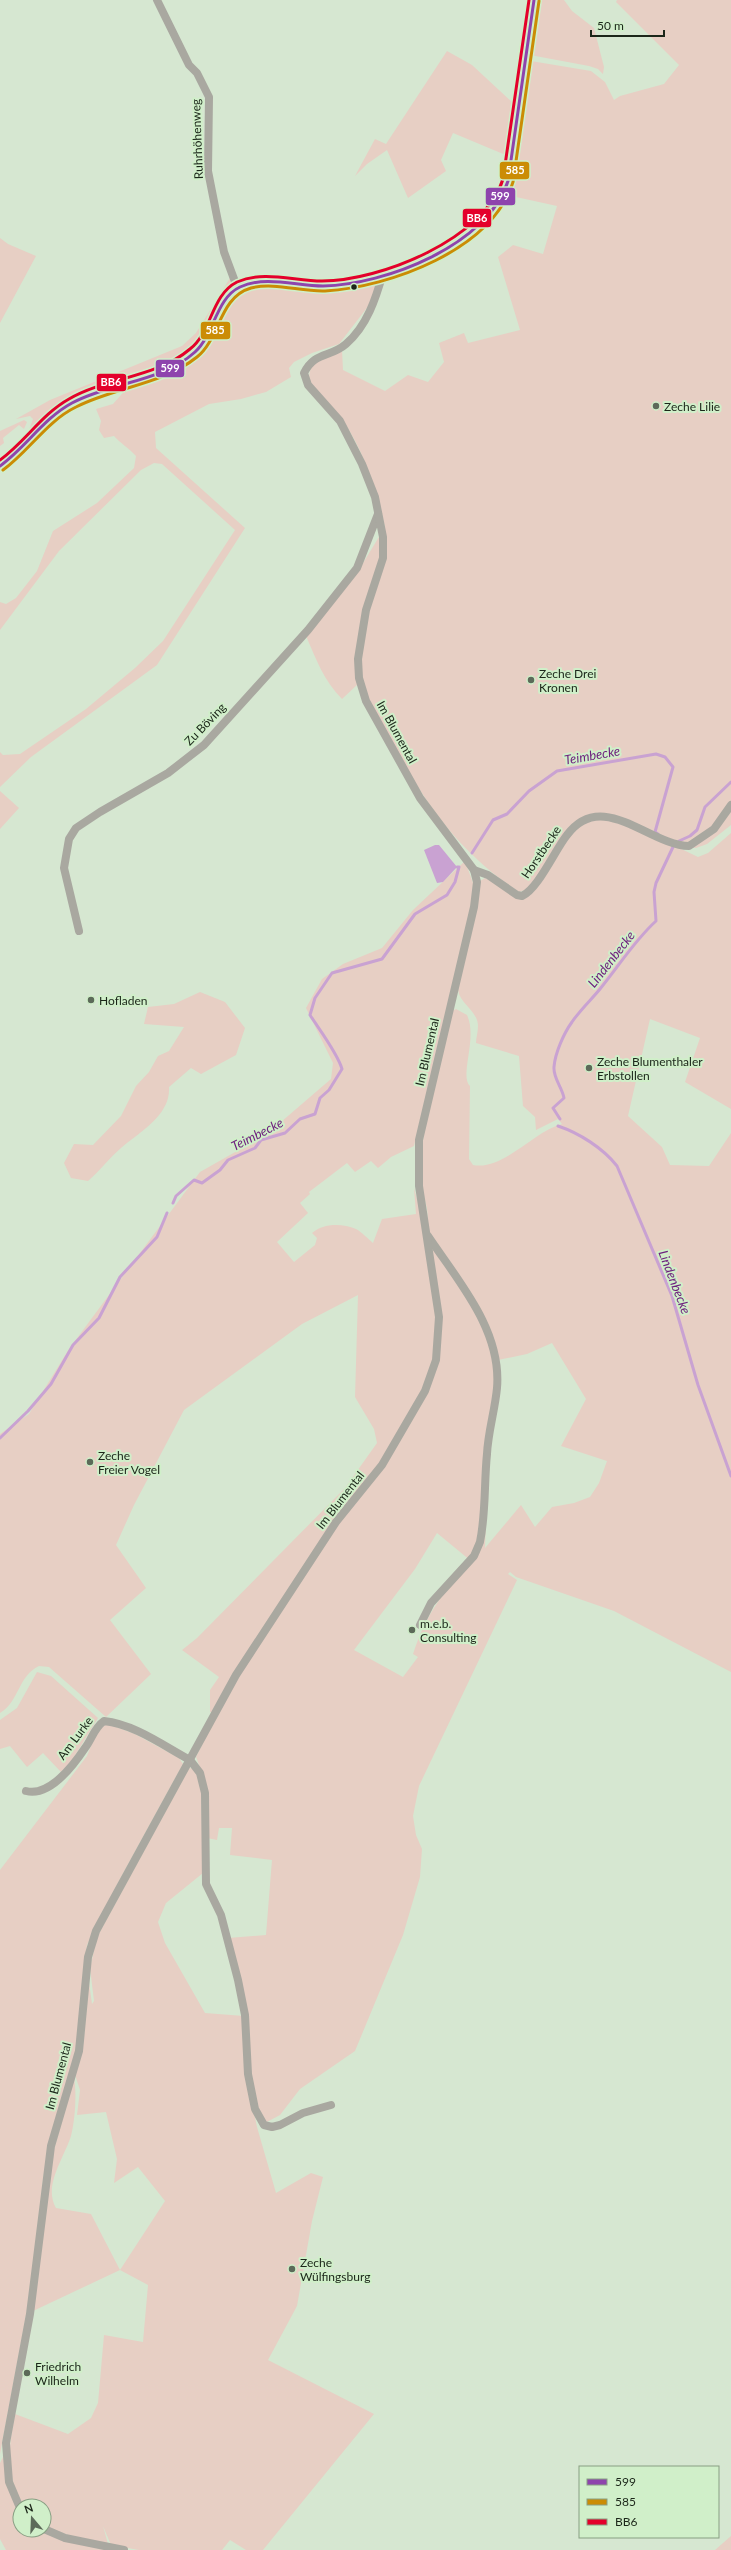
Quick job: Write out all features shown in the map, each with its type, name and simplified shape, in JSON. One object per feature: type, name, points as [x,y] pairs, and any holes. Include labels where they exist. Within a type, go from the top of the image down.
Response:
[{"type":"street","name":"Ruhrhöhenweg","points":[[157,0],[188,65],[197,73],[209,97],[208,170],[224,252],[237,287]]},
{"type":"street","points":[[0,466],[71,403],[165,371],[189,357],[204,342],[229,297],[237,287],[260,282],[333,286],[384,273],[432,258],[455,246],[485,219],[503,194],[514,146],[534,0]]},
{"type":"street","name":"Im Blumental","points":[[16,2498],[9,2482],[6,2463],[6,2443],[30,2314],[51,2146],[79,2051],[88,1957],[96,1931],[216,1710],[262,1632],[336,1522],[382,1465],[425,1392],[436,1360],[440,1334],[436,1280],[419,1186],[419,1140],[474,907],[477,882],[474,870],[420,798],[373,714],[359,678],[358,659],[361,636],[383,558],[383,537],[375,497],[351,443],[330,408],[308,386],[304,373],[310,361],[346,344],[364,321],[375,301],[384,273]]},
{"type":"street","name":"Zu Böving","points":[[79,931],[64,868],[69,838],[76,828],[168,773],[204,745],[308,630],[357,568],[378,513]]},
{"type":"street","name":"Horstbecke","points":[[474,870],[488,875],[517,896],[522,896],[531,889],[566,835],[582,821],[597,816],[615,817],[670,842],[689,846],[714,829],[731,805]]},
{"type":"street","name":"Im Blumental","points":[[420,1625],[431,1603],[474,1556],[480,1542],[489,1428],[497,1387],[493,1349],[488,1331],[477,1309],[427,1234]]},
{"type":"street","name":"Am Lurke","points":[[26,1791],[39,1792],[47,1789],[86,1748],[97,1725],[104,1721],[113,1722],[138,1732],[190,1760]]},
{"type":"street","points":[[190,1760],[200,1773],[205,1792],[206,1884],[221,1914],[238,1980],[245,2015],[248,2074],[255,2109],[264,2125],[272,2127],[280,2125],[303,2113],[331,2105]]},
{"type":"street","points":[[52,2532],[65,2538],[124,2550]]},
{"type":"shaded area","points":[[538,0],[564,0],[572,11],[594,28],[604,67],[603,74],[598,69],[589,66],[530,55]]},
{"type":"shaded area","points":[[617,0],[731,0],[731,825],[707,844],[696,848],[673,845],[698,857],[708,853],[731,833],[731,1109],[685,1082],[700,1038],[650,1019],[628,1116],[662,1147],[670,1165],[709,1166],[731,1133],[731,1672],[614,1611],[516,1577],[510,1572],[508,1574],[517,1580],[419,1786],[413,1816],[416,1835],[422,1849],[420,1877],[403,1935],[355,2051],[300,2089],[280,2115],[265,2123],[256,2102],[250,2074],[247,2014],[228,1938],[266,1935],[272,1860],[230,1855],[232,1828],[219,1828],[217,1840],[207,1838],[204,1778],[196,1757],[217,1714],[210,1712],[210,1690],[219,1677],[182,1650],[197,1638],[345,1488],[377,1443],[374,1429],[355,1397],[358,1295],[302,1324],[184,1410],[134,1505],[116,1545],[146,1588],[110,1620],[151,1674],[106,1717],[49,1667],[39,1666],[32,1670],[22,1682],[11,1702],[0,1713],[0,1434],[29,1414],[69,1349],[200,1172],[267,1134],[331,1079],[333,1063],[306,1008],[322,979],[343,964],[382,948],[413,910],[465,861],[473,883],[472,901],[414,1146],[391,1157],[378,1168],[371,1161],[355,1172],[347,1163],[309,1192],[310,1194],[300,1203],[308,1213],[277,1242],[294,1262],[315,1245],[317,1238],[312,1233],[322,1227],[339,1225],[351,1227],[363,1234],[373,1243],[382,1219],[416,1214],[414,1188],[425,1228],[428,1217],[422,1184],[423,1140],[426,1119],[452,1011],[456,1009],[467,1015],[470,1024],[471,1034],[466,1074],[467,1081],[470,1086],[469,1159],[473,1165],[484,1165],[507,1157],[540,1134],[562,1124],[558,1119],[536,1130],[535,1117],[523,1106],[519,1056],[476,1043],[478,1028],[477,1021],[475,1016],[459,995],[458,990],[480,881],[485,878],[527,897],[580,819],[528,889],[519,892],[492,872],[468,850],[447,828],[429,804],[412,778],[366,694],[364,682],[357,685],[342,699],[325,677],[306,636],[360,568],[385,527],[378,499],[357,444],[342,419],[313,390],[309,379],[309,374],[313,364],[342,350],[343,370],[385,391],[408,375],[428,382],[444,362],[439,343],[464,333],[468,343],[520,330],[498,257],[513,245],[543,254],[557,206],[507,195],[531,61],[591,71],[605,82],[614,100],[620,96],[664,84],[679,65],[616,2]],"holes":[[[552,1343],[586,1399],[561,1446],[607,1461],[599,1483],[590,1497],[574,1503],[552,1507],[535,1527],[521,1505],[485,1548],[488,1457],[498,1360],[527,1354]],[[437,1533],[471,1561],[444,1593],[430,1615],[418,1639],[413,1654],[418,1657],[403,1677],[354,1650],[415,1569]]]},
{"type":"shaded area","points":[[447,51],[472,65],[513,103],[514,108],[508,156],[453,133],[441,160],[446,171],[408,198],[387,150],[367,164],[355,176],[375,139],[386,144]]},
{"type":"shaded area","points":[[0,238],[8,244],[36,256],[0,323]]},
{"type":"shaded area","points":[[230,278],[232,288],[199,338],[183,355],[172,363],[68,399],[48,414],[18,446],[14,446],[29,430],[33,419],[30,416],[16,419],[50,400],[182,346],[196,333]]},
{"type":"shaded area","points":[[378,279],[373,300],[339,344],[312,353],[294,362],[289,368],[291,377],[266,392],[241,399],[209,404],[155,432],[156,448],[245,528],[157,665],[31,757],[0,787],[0,752],[3,755],[20,754],[86,709],[135,668],[163,641],[235,530],[162,464],[154,463],[141,470],[59,551],[0,630],[0,602],[6,604],[16,598],[37,571],[53,531],[97,503],[134,468],[136,456],[133,453],[114,436],[104,438],[99,430],[101,421],[96,409],[113,404],[128,387],[163,377],[179,369],[196,357],[236,296],[247,290],[273,287],[311,290]]},
{"type":"shaded area","points":[[24,420],[27,422],[24,429],[19,425],[3,438],[4,443],[0,446],[0,431]]},
{"type":"shaded area","points":[[0,791],[19,808],[0,829]]},
{"type":"shaded area","points":[[435,845],[439,845],[457,867],[443,882],[437,883],[424,850]]},
{"type":"shaded area","points":[[200,992],[225,1002],[245,1028],[236,1055],[201,1074],[191,1068],[169,1087],[165,1106],[153,1122],[117,1152],[88,1181],[71,1178],[64,1163],[74,1144],[93,1145],[121,1116],[136,1086],[149,1072],[158,1056],[169,1051],[184,1027],[144,1024],[148,1007],[174,1004]]},
{"type":"shaded area","points":[[37,1672],[51,1676],[98,1718],[71,1762],[61,1772],[43,1753],[27,1767],[10,1746],[0,1749],[0,1720],[17,1708]]},
{"type":"shaded area","points":[[108,1724],[135,1734],[179,1758],[183,1764],[120,1879],[87,1945],[78,2047],[49,2146],[43,2179],[35,2268],[0,2454],[0,1870],[87,1756],[97,1731]]},
{"type":"shaded area","points":[[189,1768],[194,1769],[201,1781],[203,1873],[166,1903],[158,1922],[165,1943],[205,2013],[244,2016],[246,2074],[257,2127],[276,2193],[311,2173],[323,2177],[312,2221],[297,2306],[268,2360],[374,2414],[263,2550],[246,2550],[230,2540],[222,2550],[139,2550],[111,2545],[103,2526],[108,2544],[81,2540],[52,2529],[52,2498],[19,2498],[13,2483],[10,2461],[11,2438],[15,2414],[68,2434],[91,2418],[98,2403],[104,2335],[143,2342],[148,2285],[120,2270],[165,2201],[138,2167],[114,2183],[117,2159],[106,2112],[77,2115],[80,2090],[75,2075],[83,2046],[89,1982],[92,2004],[94,2001],[90,1968],[97,1937]]},
{"type":"shaded area","points":[[74,2078],[75,2099],[71,2136],[53,2181],[53,2199],[56,2208],[91,2214],[120,2270],[33,2311],[51,2160]]},
{"type":"shaded area","points":[[3,2457],[14,2498],[12,2498],[12,2538],[52,2538],[52,2533],[115,2550],[6,2550],[0,2539],[0,2463]]},
{"type":"shaded area","points":[[731,2536],[731,2550],[715,2550]]},
{"type":"waterway","name":"Teimbecke","points":[[472,853],[493,820],[507,814],[529,791],[557,771],[656,754],[665,757],[673,767],[655,832],[658,834]]},
{"type":"waterway","name":"Lindenbecke","points":[[679,841],[690,836],[697,830],[705,807],[731,782]]},
{"type":"waterway","name":"Lindenbecke","points":[[560,1119],[553,1108],[564,1098],[554,1071],[560,1043],[582,1009],[656,921],[654,892],[656,883],[673,847]]},
{"type":"waterway","name":"Teimbecke","points":[[173,1203],[176,1196],[194,1180],[202,1183],[220,1170],[228,1160],[255,1148],[261,1140],[285,1133],[300,1119],[315,1114],[320,1098],[329,1090],[342,1069],[332,1049],[310,1015],[315,998],[332,973],[382,959],[415,914],[447,895],[455,882],[459,867],[457,867]]},
{"type":"waterway","name":"Lindenbecke","points":[[558,1126],[574,1133],[598,1147],[617,1166],[672,1296],[698,1385],[731,1476]]},
{"type":"waterway","name":"Teimbecke","points":[[0,1438],[28,1411],[51,1384],[73,1345],[99,1318],[120,1277],[157,1237],[167,1213]]},
{"type":"transit line","name":"BB6","points":[[0,460],[18,445],[50,412],[69,399],[99,386],[147,372],[177,359],[197,342],[222,296],[228,288],[237,282],[268,276],[322,281],[346,279],[372,274],[400,265],[428,252],[453,238],[475,220],[492,201],[503,179],[529,0]]},
{"type":"transit line","name":"599","points":[[0,466],[53,416],[72,403],[103,390],[152,376],[182,362],[195,352],[201,345],[226,299],[232,292],[240,287],[271,281],[323,286],[348,284],[375,278],[404,269],[431,257],[457,242],[479,224],[497,204],[508,181],[534,0]]},
{"type":"transit line","name":"585","points":[[3,470],[56,420],[76,407],[91,400],[169,374],[197,357],[211,340],[232,300],[240,293],[260,286],[325,291],[351,288],[379,282],[408,273],[436,260],[461,245],[484,227],[502,206],[513,182],[539,1]]},
{"type":"place","name":"Zeche Lilie","points":[[656,406]]},
{"type":"place","name":"Zeche Drei Kronen","points":[[531,680]]},
{"type":"place","name":"Hofladen","points":[[91,1000]]},
{"type":"place","name":"Zeche Blumenthaler Erbstollen","points":[[589,1068]]},
{"type":"place","name":"Zeche Freier Vogel","points":[[90,1462]]},
{"type":"place","name":"m.e.b. Consulting","points":[[412,1630]]},
{"type":"place","name":"Zeche Wülfingsburg","points":[[292,2269]]},
{"type":"place","name":"Friedrich Wilhelm","points":[[27,2373]]}]
